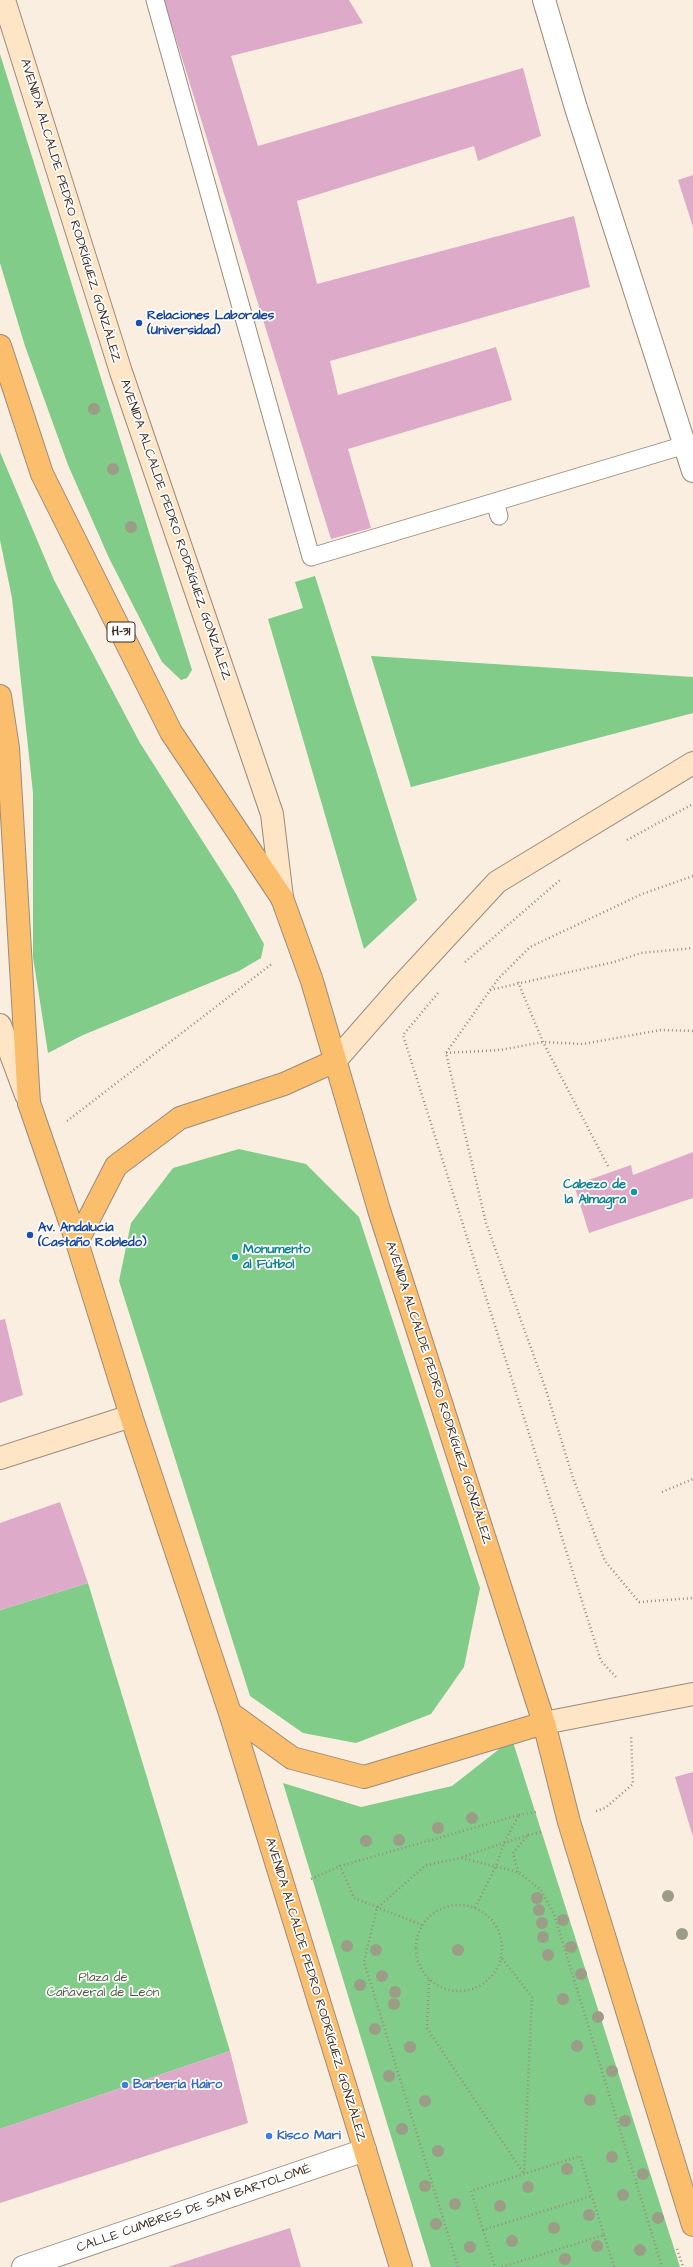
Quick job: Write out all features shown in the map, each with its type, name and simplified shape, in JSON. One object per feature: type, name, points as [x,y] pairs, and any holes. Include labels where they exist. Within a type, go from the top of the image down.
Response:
[{"type":"main road","name":"H-31","points":[[0,346],[42,474],[172,732],[282,898]]},
{"type":"main road","points":[[0,696],[8,748],[29,1103]]},
{"type":"main road","name":"AVENIDA ALCALDE PEDRO RODRÍGUEZ GONZÁLEZ","points":[[282,898],[312,981],[379,1210],[544,1723],[570,1822],[693,2224]]},
{"type":"main road","points":[[78,1242],[116,1166],[180,1118],[284,1084],[335,1061]]},
{"type":"main road","name":"AVENIDA ALCALDE PEDRO RODRÍGUEZ GONZÁLEZ","points":[[29,1103],[78,1242],[130,1416],[230,1713],[401,2267]]},
{"type":"main road","points":[[230,1713],[292,1758],[364,1778],[544,1723]]},
{"type":"street","name":"AVENIDA ALCALDE PEDRO RODRÍGUEZ GONZÁLEZ","points":[[4,0],[121,372],[272,814],[282,898]]},
{"type":"street","points":[[544,0],[576,108],[693,471]]},
{"type":"street","points":[[335,1061],[403,982],[497,882],[693,763]]},
{"type":"street","name":"AVENIDA ALCALDE PEDRO RODRÍGUEZ GONZÁLEZ","points":[[0,1025],[29,1103]]},
{"type":"street","points":[[0,1458],[130,1416]]},
{"type":"street","points":[[544,1723],[693,1694]]},
{"type":"street","name":"CALLE CUMBRES DE SAN BARTOLOMÉ","points":[[23,2267],[365,2150]]},
{"type":"lane","points":[[155,0],[312,557],[497,509],[685,445]]},
{"type":"path","points":[[624,842],[693,804]]},
{"type":"path","points":[[693,876],[642,894],[530,947],[498,979],[446,1054],[486,1223],[545,1387],[573,1478],[605,1561],[639,1602],[693,1598]]},
{"type":"path","points":[[462,965],[563,877]]},
{"type":"path","points":[[490,990],[518,982],[577,971],[641,953],[693,948]]},
{"type":"path","points":[[67,1121],[273,963]]},
{"type":"path","points":[[518,982],[543,1042],[609,1168]]},
{"type":"path","points":[[442,987],[403,1035],[601,1661],[617,1676],[621,1709],[632,1740],[633,1784],[605,1808],[570,1822],[461,1858],[426,1864],[377,1908],[364,1962],[458,2267]]},
{"type":"path","points":[[446,1054],[500,1050],[543,1042],[583,1044],[661,1030],[693,1031]]},
{"type":"path","points":[[662,1492],[693,1479]]},
{"type":"path","points":[[304,1882],[340,1866],[519,1815],[542,1811]]},
{"type":"path","points":[[475,1908],[496,1866],[504,1843],[519,1815]]},
{"type":"path","points":[[518,1872],[513,1853],[528,1835]]},
{"type":"path","points":[[461,1858],[518,1872],[541,1890],[554,1914],[662,2267]]},
{"type":"path","points":[[340,1866],[354,1898],[422,1925]]},
{"type":"path","points":[[461,1904],[475,1908],[488,1916],[498,1928],[502,1942],[501,1958],[495,1972],[485,1983],[471,1990],[457,1992],[442,1988],[429,1980],[420,1968],[415,1954],[416,1938],[422,1925],[432,1913],[446,1906],[461,1904]]},
{"type":"path","points":[[501,1958],[532,1997],[524,2174]]},
{"type":"path","points":[[429,1980],[427,2028],[524,2174]]},
{"type":"path","points":[[494,2267],[471,2191],[580,2156],[614,2267]]},
{"type":"path","points":[[483,2230],[592,2196]]},
{"type":"path","points":[[502,2267],[604,2235]]},
{"type":"green space","points":[[0,54],[192,670],[187,678],[181,680],[162,662],[109,558],[68,465],[25,346],[0,263]]},
{"type":"green space","points":[[0,452],[54,580],[140,743],[235,892],[264,944],[261,958],[239,971],[83,1035],[48,1053],[33,957],[33,793],[12,598],[0,540]]},
{"type":"green space","points":[[315,576],[417,900],[364,949],[268,619],[303,608],[295,582]]},
{"type":"green space","points":[[371,656],[693,677],[693,713],[411,787]]},
{"type":"green space","points":[[239,1149],[306,1164],[359,1217],[480,1588],[464,1667],[431,1714],[356,1743],[303,1733],[250,1696],[119,1281],[131,1223],[173,1168]]},
{"type":"green space","name":"Plaza de Cañaveral de León","points":[[88,1583],[230,2051],[0,2129],[0,1610]]},
{"type":"green space","points":[[512,1739],[680,2267],[431,2267],[283,1783],[361,1807],[452,1786]]},
{"type":"building","points":[[164,0],[349,0],[363,23],[231,56],[258,146],[523,68],[541,136],[478,161],[474,146],[297,201],[317,284],[574,216],[590,287],[330,361],[338,395],[496,347],[512,400],[348,449],[371,528],[331,539]]},
{"type":"building","points":[[693,175],[693,227],[678,180]]},
{"type":"building","name":"Cabezo de la Almagra","points":[[693,1152],[693,1198],[589,1233],[574,1185],[631,1165],[633,1175]]},
{"type":"building","points":[[5,1319],[23,1395],[0,1403],[0,1320]]},
{"type":"building","points":[[60,1502],[88,1583],[0,1610],[0,1523]]},
{"type":"building","points":[[693,1772],[693,1837],[675,1777]]},
{"type":"building","points":[[230,2051],[248,2123],[0,2203],[0,2129]]},
{"type":"building","points":[[290,2228],[301,2267],[168,2267]]},
{"type":"place","name":"Relaciones Laborales (Universidad)","points":[[139,323]]},
{"type":"place","name":"Cabezo de la Almagra","points":[[634,1192]]},
{"type":"place","name":"Av. Andalucía (Castaño Robledo)","points":[[30,1235]]},
{"type":"place","name":"Monumento al Fútbol","points":[[235,1257]]},
{"type":"place","name":"Barbería Hairo","points":[[125,2085]]},
{"type":"place","name":"Kisco Mari","points":[[269,2136]]}]
